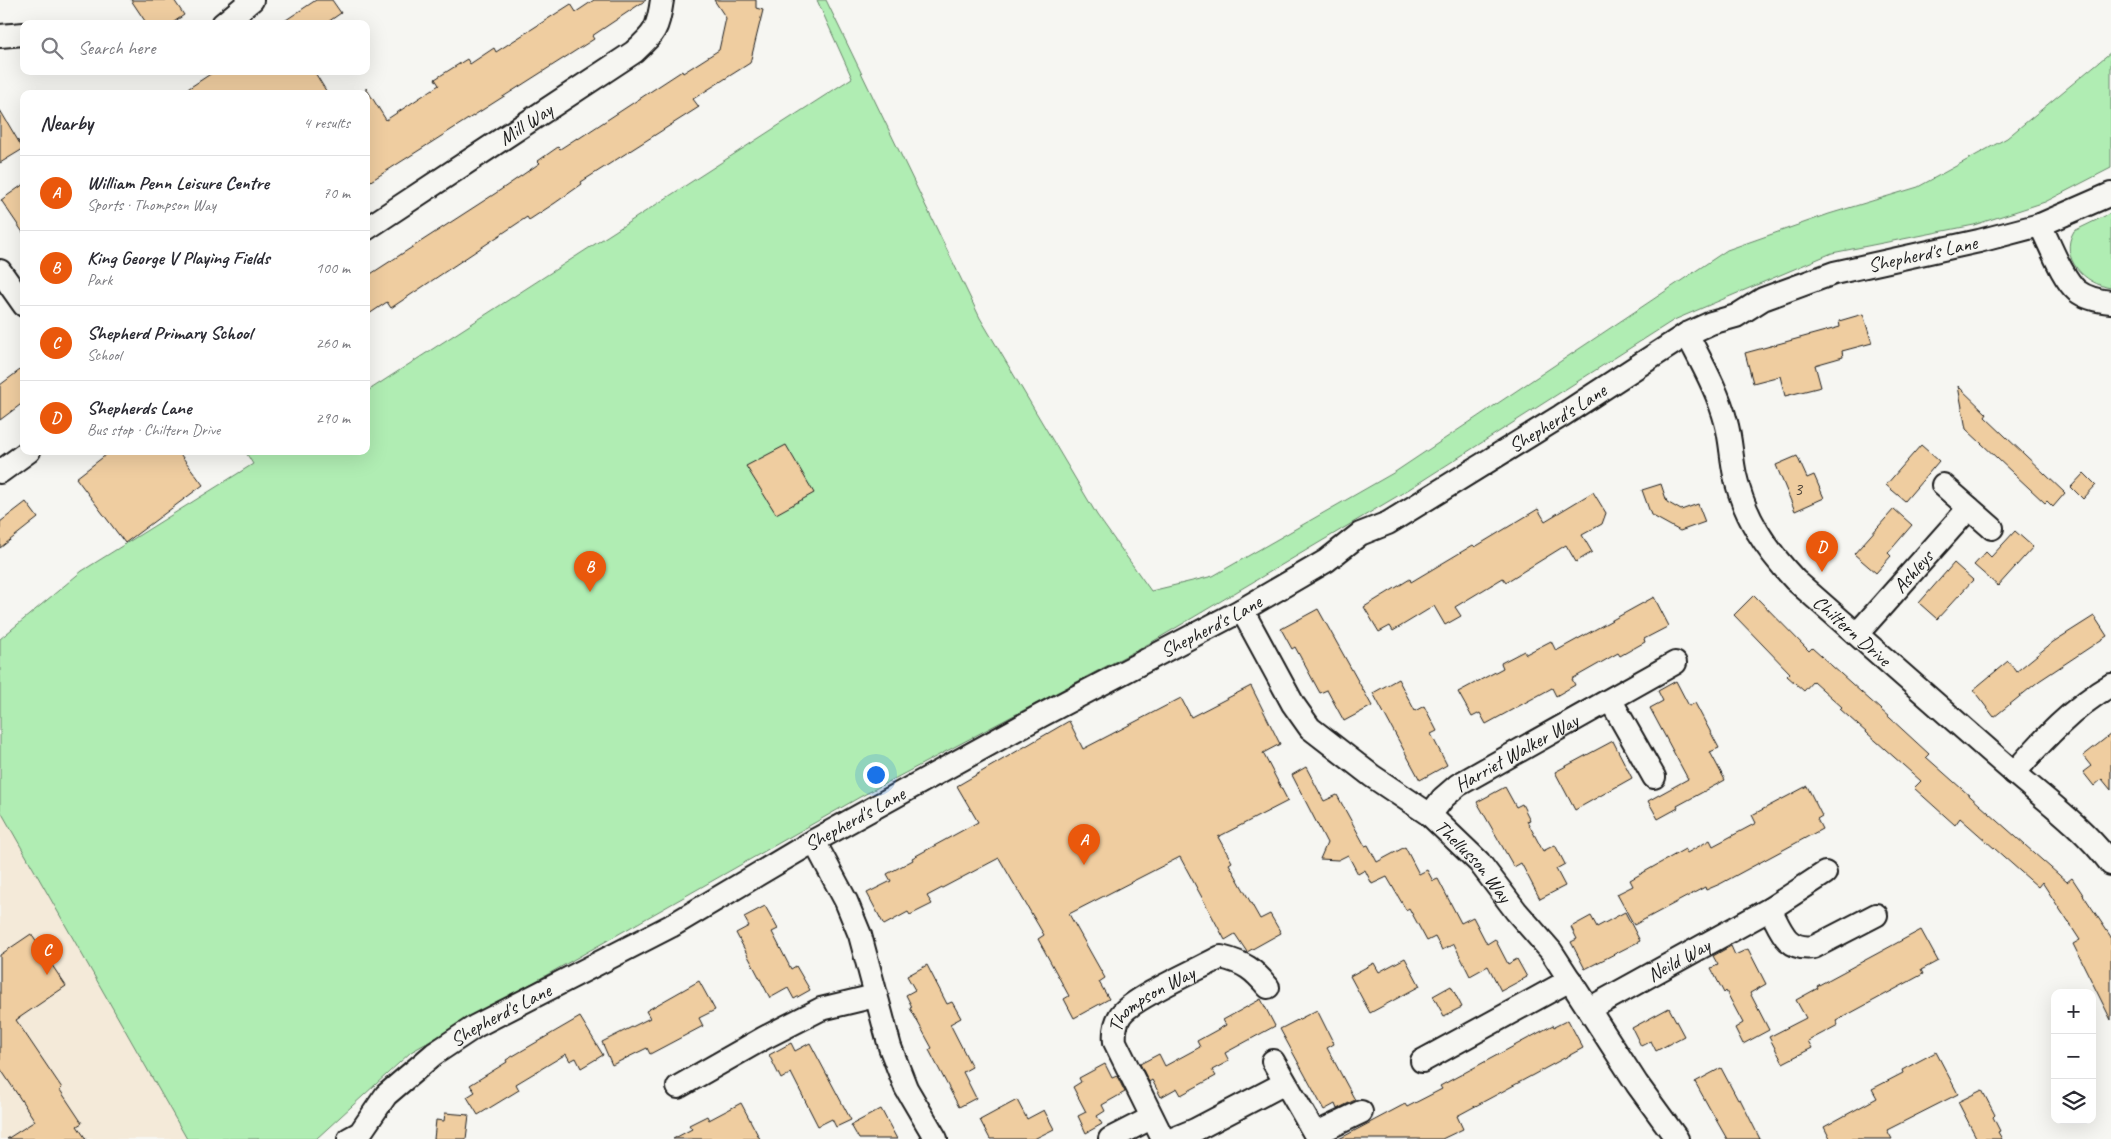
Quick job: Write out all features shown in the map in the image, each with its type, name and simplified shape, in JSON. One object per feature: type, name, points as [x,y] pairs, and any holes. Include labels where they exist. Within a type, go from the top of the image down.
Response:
[{"type":"street","points":[[228,20],[252,0]]},
{"type":"street","name":"Mill Way","points":[[370,226],[634,52],[653,35],[660,16],[662,0]]},
{"type":"street","points":[[0,36],[20,34]]},
{"type":"street","name":"Shepherd's Lane","points":[[358,1137],[386,1096],[434,1054],[476,1026],[671,926],[814,841],[1042,716],[1242,610],[1326,561],[1360,534],[1388,523],[1561,416],[1687,334],[1710,323],[1736,316],[1763,299],[1834,273],[1979,241],[2040,225],[2111,194]]},
{"type":"street","points":[[2040,225],[2067,278],[2078,291],[2102,301],[2111,302]]},
{"type":"street","points":[[0,271],[20,299]]},
{"type":"street","name":"Chiltern Drive","points":[[1687,334],[1710,378],[1726,422],[1735,475],[1745,508],[1756,531],[1774,558],[1795,580],[2014,773],[2071,820],[2100,849],[2111,864]]},
{"type":"street","points":[[0,472],[23,455]]},
{"type":"street","points":[[1943,485],[1992,528]]},
{"type":"street","name":"Ashleys","points":[[1857,634],[1969,508]]},
{"type":"street","name":"Thellusson Way","points":[[1242,610],[1293,704],[1310,728],[1372,776],[1430,814],[1479,862],[1516,911],[1551,951],[1637,1084],[1678,1139]]},
{"type":"street","name":"Harriet Walker Way","points":[[1430,814],[1443,798],[1458,785],[1675,663]]},
{"type":"street","points":[[2014,773],[2040,744],[2077,710],[2111,686]]},
{"type":"street","points":[[1611,700],[1654,777]]},
{"type":"street","points":[[814,841],[846,901],[860,935],[870,966],[875,996],[890,1047],[906,1088],[936,1139]]},
{"type":"street","name":"Neild Way","points":[[1589,1009],[1770,909],[1825,872]]},
{"type":"street","points":[[1770,909],[1787,940],[1798,947],[1806,948],[1814,947],[1876,915]]},
{"type":"street","name":"Thompson Way","points":[[1163,1139],[1115,1042],[1114,1033],[1120,1015],[1127,1008],[1174,981],[1221,957],[1241,963],[1255,971],[1268,988]]},
{"type":"street","points":[[1422,1061],[1570,980]]},
{"type":"street","points":[[678,1087],[764,1038],[820,1010],[875,996]]},
{"type":"street","points":[[1273,1061],[1315,1134],[1361,1112]]},
{"type":"street","points":[[1173,1139],[1196,1130],[1285,1083]]},
{"type":"street","points":[[1110,1139],[1151,1118]]},
{"type":"shaded area","points":[[0,810],[187,1139],[0,1139]]},
{"type":"green space","points":[[817,0],[826,0],[980,318],[1097,515],[1151,591],[1213,576],[1395,472],[1727,250],[1829,214],[1918,187],[2007,138],[2111,52],[2111,168],[2045,202],[1974,225],[1832,253],[1674,320],[1406,491],[1152,642],[860,797],[411,1052],[316,1139],[187,1139],[0,810],[0,639],[82,571],[253,464],[247,455],[370,455],[370,389],[852,78]]},
{"type":"green space","points":[[2111,213],[2111,288],[2101,286],[2084,275],[2072,260],[2069,251],[2074,231]]},
{"type":"building","points":[[131,0],[174,0],[184,15],[177,20],[144,20]]},
{"type":"building","points":[[316,0],[332,0],[341,13],[331,20],[286,20]]},
{"type":"building","points":[[594,0],[646,0],[592,36],[594,39],[370,181],[370,94],[386,120],[439,85],[435,79],[467,59],[470,64],[494,48],[496,52],[571,4],[576,12]]},
{"type":"building","points":[[714,0],[756,0],[756,8],[763,10],[750,63],[693,99],[699,107],[581,182],[582,184],[529,220],[527,217],[391,308],[387,302],[370,313],[370,274],[496,193],[540,163],[538,161],[558,147],[560,149],[578,139],[682,71],[683,73],[719,50],[726,18]]},
{"type":"building","points":[[209,75],[316,75],[326,90],[186,90]]},
{"type":"building","points":[[0,110],[20,144],[20,151],[0,163]]},
{"type":"building","points":[[20,187],[20,228],[1,200]]},
{"type":"building","points":[[1863,314],[1872,343],[1842,351],[1843,357],[1815,365],[1821,387],[1785,396],[1780,376],[1753,383],[1745,353],[1840,327],[1839,321]]},
{"type":"building","points":[[20,370],[20,405],[0,420],[0,385]]},
{"type":"building","points":[[1958,386],[1987,414],[1985,417],[2065,493],[2053,507],[2047,501],[2045,503],[1966,429]]},
{"type":"building","points":[[786,445],[814,493],[776,514],[746,466]]},
{"type":"building","points":[[1921,445],[1939,461],[1905,501],[1886,485]]},
{"type":"building","points":[[106,455],[181,455],[203,485],[125,543],[76,478]]},
{"type":"building","points":[[1797,456],[1807,478],[1814,475],[1824,498],[1795,511],[1776,465]]},
{"type":"building","points":[[2084,473],[2096,485],[2083,499],[2071,487]]},
{"type":"building","points":[[1661,484],[1667,502],[1681,510],[1698,504],[1705,522],[1680,531],[1651,515],[1642,490]]},
{"type":"building","points":[[1593,492],[1606,513],[1602,524],[1582,535],[1592,552],[1576,562],[1566,545],[1506,582],[1503,578],[1455,607],[1461,616],[1445,625],[1434,606],[1393,631],[1390,626],[1379,632],[1364,607],[1410,579],[1411,582],[1473,545],[1475,547],[1538,509],[1545,521]]},
{"type":"building","points":[[26,502],[38,518],[0,548],[0,522]]},
{"type":"building","points":[[1894,509],[1912,525],[1888,553],[1891,556],[1876,573],[1854,554]]},
{"type":"building","points":[[2015,531],[2033,547],[1998,586],[1974,565],[1986,552],[1991,557]]},
{"type":"building","points":[[1954,563],[1973,580],[1937,619],[1919,603]]},
{"type":"building","points":[[1754,595],[1809,651],[1812,648],[1929,754],[1926,757],[2067,882],[2072,878],[2111,937],[2111,1020],[2073,944],[2080,940],[2042,882],[2038,887],[1960,818],[1955,825],[1914,788],[1921,781],[1840,709],[1842,707],[1813,681],[1804,691],[1787,676],[1790,673],[1734,615]]},
{"type":"building","points":[[1654,597],[1669,626],[1644,639],[1645,642],[1620,656],[1618,653],[1572,679],[1575,685],[1556,696],[1552,688],[1486,724],[1480,713],[1472,717],[1458,692],[1503,668],[1501,663],[1524,651],[1526,654],[1551,641],[1556,651]]},
{"type":"building","points":[[1318,609],[1372,706],[1344,721],[1327,690],[1320,693],[1295,647],[1292,649],[1281,629]]},
{"type":"building","points":[[2094,616],[2107,636],[2039,681],[1994,717],[1973,690],[2008,661],[2016,672],[2053,642]]},
{"type":"building","points":[[1398,679],[1415,711],[1424,706],[1437,731],[1431,734],[1447,765],[1420,780],[1373,693]]},
{"type":"building","points":[[1676,681],[1689,706],[1695,703],[1719,748],[1710,752],[1725,780],[1677,806],[1678,808],[1658,819],[1648,801],[1688,779],[1650,708],[1663,701],[1658,691]]},
{"type":"building","points":[[1251,686],[1280,744],[1263,753],[1288,801],[1218,837],[1232,862],[1229,864],[1260,919],[1270,914],[1281,933],[1247,952],[1235,934],[1225,940],[1180,857],[1069,914],[1105,978],[1099,982],[1109,999],[1074,1018],[1064,999],[1069,996],[1038,939],[1044,935],[999,858],[927,896],[932,904],[910,915],[908,912],[884,925],[867,893],[891,881],[887,874],[913,860],[912,858],[978,822],[957,786],[1069,721],[1083,749],[1181,698],[1191,717]]},
{"type":"building","points":[[2111,734],[2111,790],[2102,779],[2094,786],[2083,772],[2091,766],[2083,756]]},
{"type":"building","points":[[1613,741],[1632,778],[1575,810],[1555,772]]},
{"type":"building","points":[[1306,767],[1324,801],[1337,795],[1365,846],[1368,845],[1377,862],[1405,847],[1419,874],[1427,870],[1433,881],[1438,879],[1461,923],[1473,917],[1487,944],[1495,939],[1508,964],[1517,959],[1527,977],[1501,991],[1488,966],[1470,976],[1454,944],[1442,950],[1435,937],[1427,941],[1409,908],[1406,910],[1387,877],[1372,884],[1365,870],[1358,874],[1348,855],[1338,860],[1320,859],[1327,843],[1292,775]]},
{"type":"building","points":[[1807,786],[1822,816],[1817,819],[1822,829],[1720,884],[1706,890],[1705,887],[1634,925],[1617,894],[1633,886],[1630,880],[1685,849],[1687,853],[1710,840],[1713,846],[1756,823],[1752,815]]},
{"type":"building","points":[[1505,787],[1516,807],[1522,804],[1530,820],[1527,821],[1543,851],[1555,845],[1565,864],[1556,869],[1565,886],[1540,899],[1521,863],[1514,867],[1477,802]]},
{"type":"building","points":[[765,906],[778,929],[772,932],[791,969],[796,966],[810,990],[794,999],[788,988],[770,998],[736,933],[749,926],[744,917]]},
{"type":"building","points":[[1625,912],[1640,941],[1585,969],[1571,942],[1577,939],[1571,927],[1591,916],[1597,927]]},
{"type":"building","points":[[1921,930],[1938,961],[1921,970],[1923,974],[1836,1021],[1838,1025],[1808,1041],[1812,1048],[1783,1063],[1769,1037],[1806,1018],[1796,1000],[1818,988],[1817,986]]},
{"type":"building","points":[[31,934],[66,986],[16,1020],[62,1088],[60,1090],[82,1123],[77,1126],[86,1139],[7,1139],[35,1121],[0,1068],[0,955]]},
{"type":"building","points":[[1731,946],[1735,955],[1748,949],[1766,984],[1750,993],[1769,1030],[1743,1044],[1735,1028],[1743,1023],[1711,968],[1718,965],[1713,956]]},
{"type":"building","points":[[1405,958],[1420,986],[1370,1013],[1350,976],[1374,963],[1379,972]]},
{"type":"building","points":[[927,965],[947,1004],[952,1002],[961,1018],[950,1024],[972,1067],[963,1072],[976,1098],[959,1107],[929,1050],[932,1048],[910,1008],[912,1007],[906,995],[915,990],[907,976]]},
{"type":"building","points":[[699,981],[715,1010],[699,1018],[703,1026],[650,1054],[647,1048],[612,1065],[602,1042],[650,1018],[646,1011]]},
{"type":"building","points":[[1451,986],[1462,1007],[1444,1016],[1433,996]]},
{"type":"building","points":[[1261,999],[1275,1026],[1225,1053],[1229,1061],[1212,1070],[1216,1076],[1181,1095],[1177,1088],[1161,1097],[1152,1080],[1149,1082],[1140,1064],[1159,1054],[1165,1066],[1200,1047],[1197,1041],[1226,1025],[1223,1020]]},
{"type":"building","points":[[1669,1008],[1684,1036],[1656,1051],[1651,1041],[1641,1046],[1632,1028]]},
{"type":"building","points":[[1317,1010],[1334,1044],[1327,1048],[1355,1100],[1337,1109],[1335,1104],[1324,1110],[1280,1029]]},
{"type":"building","points":[[580,1017],[603,1055],[581,1068],[576,1058],[570,1061],[566,1054],[516,1084],[519,1090],[478,1115],[467,1097],[475,1092],[470,1085],[507,1062],[506,1060]]},
{"type":"building","points":[[1568,1020],[1583,1048],[1457,1116],[1463,1129],[1442,1139],[1339,1139],[1405,1104],[1407,1107],[1442,1089],[1440,1086],[1553,1025],[1554,1027]]},
{"type":"building","points":[[791,1043],[795,1051],[810,1043],[851,1120],[836,1127],[832,1119],[818,1126],[791,1073],[781,1079],[769,1055]]},
{"type":"building","points":[[1936,1052],[1958,1094],[1887,1130],[1892,1139],[1830,1139],[1824,1127],[1877,1098],[1872,1089],[1903,1073],[1902,1070]]},
{"type":"building","points":[[1105,1064],[1112,1078],[1117,1076],[1125,1092],[1102,1105],[1105,1111],[1097,1116],[1102,1124],[1086,1133],[1078,1116],[1086,1112],[1073,1087],[1081,1082],[1079,1078]]},
{"type":"building","points":[[1721,1068],[1738,1100],[1740,1099],[1760,1139],[1727,1139],[1695,1082]]},
{"type":"building","points":[[1982,1090],[1995,1115],[1993,1117],[2002,1139],[1977,1139],[1958,1102]]},
{"type":"building","points":[[1017,1100],[1027,1119],[1044,1110],[1054,1129],[1034,1139],[990,1139],[980,1120]]},
{"type":"building","points":[[741,1103],[760,1139],[673,1139],[692,1129],[689,1125],[707,1116],[709,1120]]},
{"type":"building","points":[[881,1109],[897,1139],[859,1139],[851,1125]]},
{"type":"building","points":[[445,1113],[469,1115],[466,1139],[434,1139],[436,1120],[444,1121]]},
{"type":"place","name":"Shepherds Lane","points":[[1822,572]]},
{"type":"place","name":"King George V Playing Fields","points":[[590,592]]},
{"type":"place","name":"William Penn Leisure Centre","points":[[1084,865]]},
{"type":"place","name":"Shepherd Primary School","points":[[47,975]]}]
